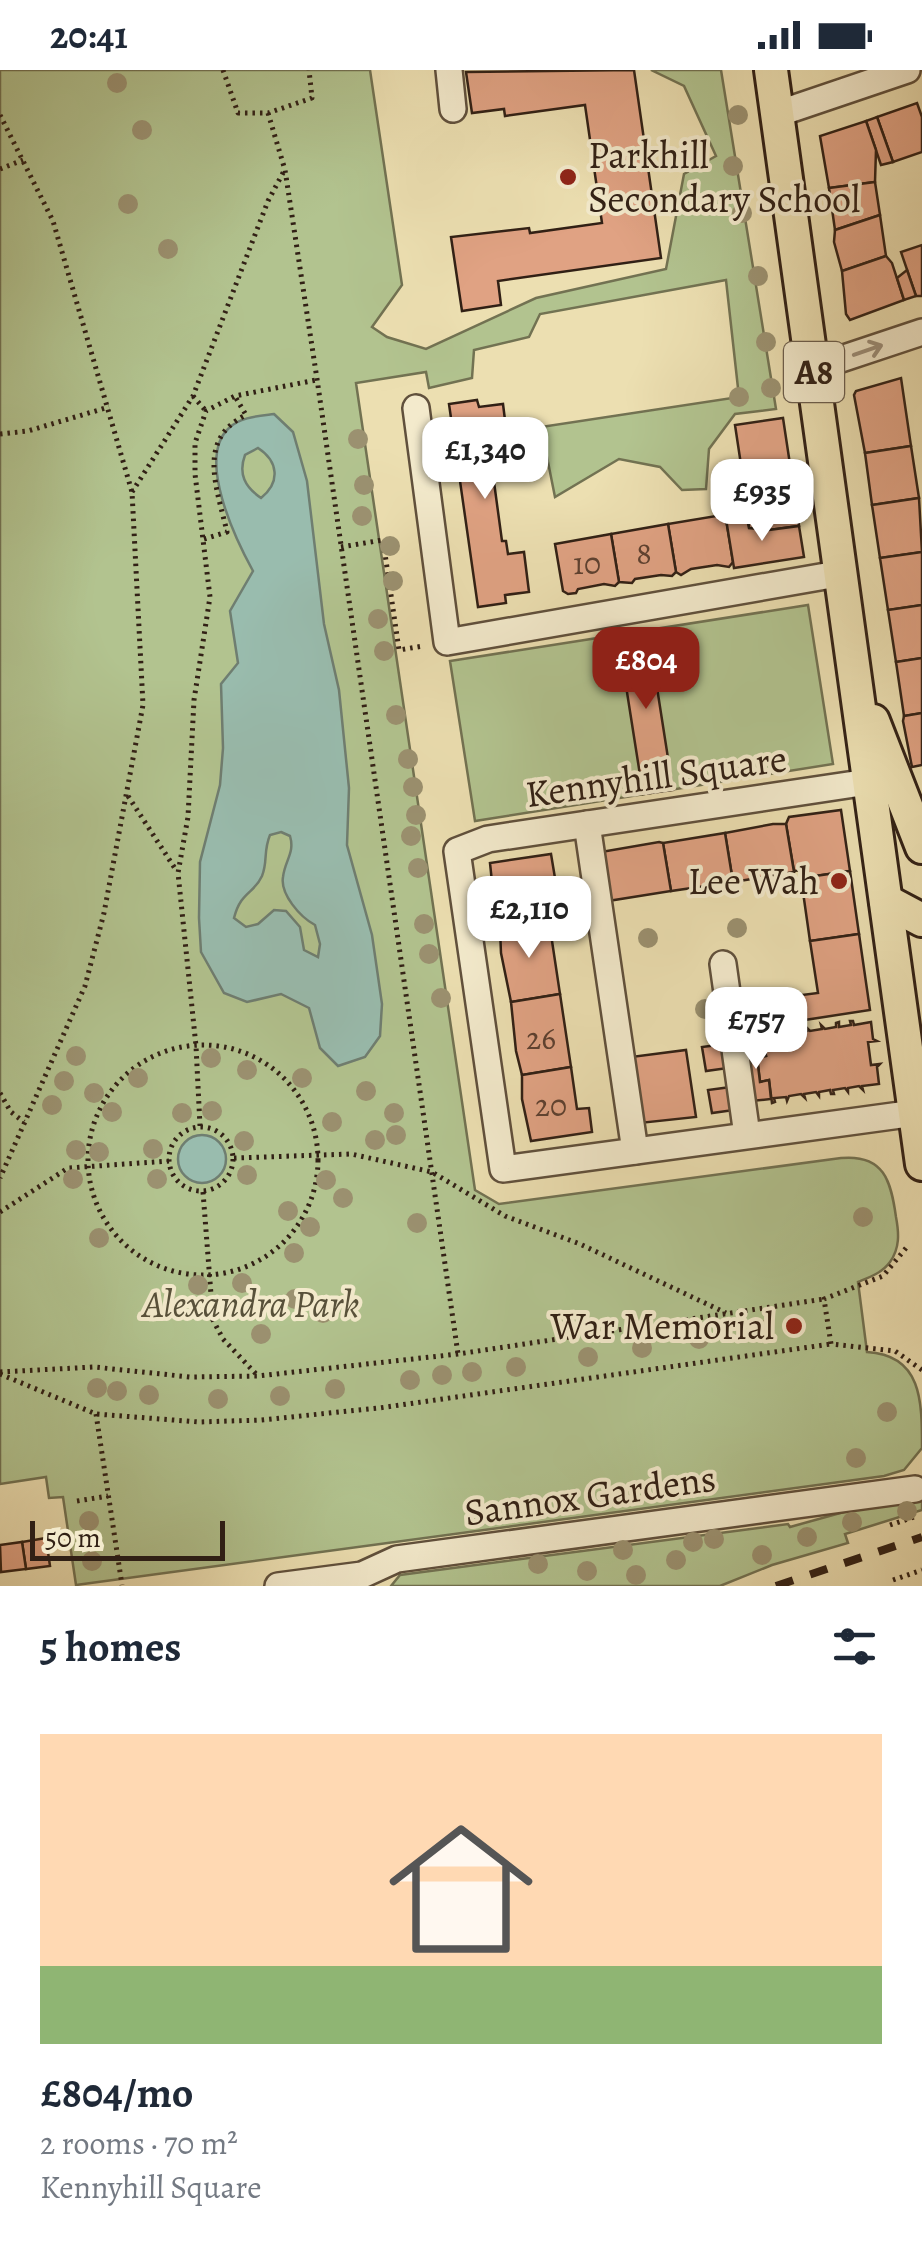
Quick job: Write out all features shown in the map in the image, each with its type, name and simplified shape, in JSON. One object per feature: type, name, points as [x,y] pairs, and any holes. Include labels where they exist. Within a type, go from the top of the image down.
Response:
[{"type":"main road","name":"A8","points":[[770,70],[922,1164]]},
{"type":"main road","points":[[855,675],[922,848]]},
{"type":"main road","points":[[886,901],[922,920]]},
{"type":"street","points":[[449,70],[453,110]]},
{"type":"street","points":[[777,114],[906,70]]},
{"type":"street","points":[[814,368],[922,332]]},
{"type":"street","points":[[416,408],[448,642],[843,574]]},
{"type":"street","name":"Kennyhill Square","points":[[635,1151],[503,1169],[457,851],[488,839],[868,782]]},
{"type":"street","points":[[587,824],[635,1151],[914,1113]]},
{"type":"street","points":[[723,964],[747,1136]]},
{"type":"street","name":"Sannox Gardens","points":[[278,1586],[362,1580],[397,1559],[915,1489]]},
{"type":"path","points":[[223,70],[238,114],[268,113],[312,98],[309,70]]},
{"type":"path","points":[[268,113],[284,170],[317,380],[458,1354]]},
{"type":"path","points":[[0,115],[53,222],[132,492],[143,705],[104,913],[84,986],[2,1163],[0,1178]]},
{"type":"path","points":[[0,170],[23,160]]},
{"type":"path","points":[[132,492],[193,396],[268,201],[284,170]]},
{"type":"path","points":[[200,1126],[178,873],[188,816],[194,700],[210,597],[195,474],[195,443],[206,411],[236,396],[317,380]]},
{"type":"path","points":[[193,396],[206,411]]},
{"type":"path","points":[[204,539],[227,532],[216,484],[214,449],[226,424],[246,415],[236,396]]},
{"type":"path","points":[[0,434],[28,432],[109,407]]},
{"type":"path","points":[[341,546],[383,540],[399,650],[448,642]]},
{"type":"path","points":[[127,795],[178,873]]},
{"type":"path","points":[[196,1046],[231,1049],[279,1074],[302,1102],[315,1136],[317,1154],[311,1198],[288,1237],[252,1264],[208,1275],[164,1268],[126,1245],[98,1209],[88,1165],[88,1147],[98,1113],[117,1083],[161,1053],[196,1046]]},
{"type":"path","points":[[0,1094],[11,1112],[24,1122]]},
{"type":"path","points":[[200,1126],[223,1135],[234,1158],[226,1181],[203,1192],[179,1184],[169,1161],[170,1148],[177,1137],[200,1126]]},
{"type":"path","points":[[234,1158],[350,1154],[432,1172],[505,1216],[580,1244],[728,1314]]},
{"type":"path","points":[[0,1212],[68,1168],[169,1161]]},
{"type":"path","points":[[203,1192],[214,1320],[223,1340],[258,1376]]},
{"type":"path","points":[[0,1373],[94,1366],[138,1374],[258,1376],[458,1354],[824,1299],[883,1276],[906,1248]]},
{"type":"path","points":[[824,1299],[831,1344]]},
{"type":"path","points":[[0,1373],[96,1414],[199,1422],[379,1408],[831,1344],[896,1351],[922,1370]]},
{"type":"path","points":[[96,1414],[122,1585]]},
{"type":"path","points":[[77,1501],[108,1496]]},
{"type":"path","points":[[890,1526],[922,1514]]},
{"type":"path","points":[[893,1580],[922,1570]]},
{"type":"green space","name":"Alexandra Park","points":[[0,70],[370,70],[402,285],[372,327],[387,337],[426,349],[536,298],[666,269],[684,174],[716,156],[684,86],[651,70],[721,70],[776,409],[735,414],[709,449],[706,489],[682,490],[660,467],[619,459],[555,497],[541,427],[739,397],[726,280],[540,314],[529,337],[474,350],[472,378],[429,388],[426,372],[356,383],[475,1190],[499,1204],[841,1158],[867,1160],[876,1165],[891,1192],[897,1246],[883,1269],[858,1282],[867,1352],[899,1362],[909,1371],[919,1398],[922,1448],[904,1470],[884,1476],[76,1585],[63,1497],[49,1498],[46,1477],[0,1484]]},
{"type":"green space","points":[[808,605],[833,764],[475,821],[450,661]]},
{"type":"green space","points":[[922,1494],[922,1510],[845,1534],[848,1543],[772,1565],[720,1586],[391,1586],[400,1575],[788,1524],[790,1527]]},
{"type":"shaded area","points":[[274,414],[293,432],[307,481],[324,624],[339,690],[349,788],[347,845],[372,935],[382,1004],[380,1036],[365,1057],[338,1066],[320,1048],[309,1008],[281,994],[247,1002],[224,993],[201,952],[200,862],[220,785],[221,684],[238,663],[230,611],[253,571],[222,499],[216,459],[220,441],[233,424]],"holes":[[[258,448],[270,459],[274,472],[272,485],[261,498],[247,485],[242,468],[245,455]],[[281,832],[290,836],[291,842],[283,877],[285,891],[297,911],[315,925],[320,944],[318,957],[304,950],[300,927],[286,911],[274,910],[258,924],[246,927],[234,918],[240,903],[262,876],[270,835]]]},
{"type":"shaded area","points":[[202,1135],[219,1142],[226,1159],[219,1176],[202,1183],[185,1176],[178,1159],[185,1142]]},
{"type":"building","points":[[634,70],[661,258],[498,281],[501,305],[462,311],[451,237],[529,228],[530,233],[602,223],[585,105],[505,116],[504,109],[472,113],[466,72]]},
{"type":"building","points":[[917,103],[922,117],[922,152],[893,162],[877,117]]},
{"type":"building","points":[[877,117],[893,162],[881,165],[866,121]]},
{"type":"building","points":[[866,121],[876,150],[875,182],[829,188],[820,136]]},
{"type":"building","points":[[875,182],[880,215],[835,230],[829,188]]},
{"type":"building","points":[[880,215],[886,256],[842,271],[834,242],[835,230]]},
{"type":"building","points":[[922,245],[922,296],[916,296],[901,252]]},
{"type":"building","points":[[886,256],[904,300],[850,320],[842,271]]},
{"type":"building","points":[[907,270],[916,296],[904,300],[897,278]]},
{"type":"building","points":[[901,378],[911,446],[865,453],[854,395],[856,391]]},
{"type":"building","points":[[477,400],[479,407],[503,404],[508,444],[493,446],[495,460],[491,460],[502,541],[506,541],[508,554],[524,552],[529,592],[505,595],[506,603],[478,607],[449,404]]},
{"type":"building","points":[[783,418],[791,471],[743,478],[735,425]]},
{"type":"building","points":[[911,446],[919,498],[872,505],[865,453]]},
{"type":"building","points":[[791,471],[799,526],[749,528],[743,478]]},
{"type":"building","points":[[919,498],[922,552],[880,558],[872,505]]},
{"type":"building","points":[[722,515],[733,562],[729,567],[691,569],[681,575],[676,572],[668,524]]},
{"type":"building","points":[[726,519],[747,519],[749,528],[799,526],[804,557],[734,568]]},
{"type":"building","points":[[668,524],[676,572],[672,576],[619,582],[611,534]]},
{"type":"building","points":[[611,534],[619,582],[615,586],[578,589],[576,593],[563,591],[555,544]]},
{"type":"building","points":[[922,552],[922,605],[888,610],[880,558]]},
{"type":"building","points":[[922,605],[922,658],[896,662],[888,610]]},
{"type":"building","points":[[648,630],[673,790],[643,794],[618,635]]},
{"type":"building","points":[[922,658],[922,713],[904,716],[896,662]]},
{"type":"building","points":[[922,713],[922,765],[912,767],[903,721],[904,716]]},
{"type":"building","points":[[841,810],[850,871],[801,878],[800,870],[794,871],[786,824],[789,817]]},
{"type":"building","points":[[786,824],[794,872],[733,882],[725,833]]},
{"type":"building","points":[[725,833],[733,882],[671,891],[663,843]]},
{"type":"building","points":[[663,843],[671,891],[608,901],[601,852]]},
{"type":"building","points":[[551,854],[555,878],[543,880],[549,921],[500,929],[490,863]]},
{"type":"building","points":[[850,871],[859,934],[810,941],[801,878]]},
{"type":"building","points":[[549,921],[560,994],[511,1002],[500,929]]},
{"type":"building","points":[[859,934],[870,1010],[798,1021],[794,996],[818,993],[810,941]]},
{"type":"building","points":[[560,994],[571,1067],[522,1075],[511,1002]]},
{"type":"building","points":[[850,1021],[854,1025],[871,1022],[873,1039],[877,1041],[868,1042],[871,1065],[880,1064],[879,1084],[862,1086],[863,1090],[859,1086],[848,1088],[848,1092],[845,1088],[833,1090],[834,1094],[830,1090],[819,1092],[819,1096],[816,1092],[804,1094],[805,1098],[801,1094],[789,1096],[787,1101],[786,1097],[774,1098],[772,1103],[769,1080],[760,1082],[757,1057],[766,1056],[763,1033],[766,1037],[778,1035],[777,1031],[781,1035],[792,1033],[792,1029],[795,1033],[807,1031],[806,1027],[810,1031],[822,1029],[821,1025],[825,1029],[836,1027],[839,1022],[839,1027],[851,1025]]},
{"type":"building","points":[[764,1042],[766,1056],[757,1057],[760,1082],[769,1080],[771,1099],[751,1101],[743,1045]]},
{"type":"building","points":[[725,1044],[728,1068],[706,1071],[702,1047]]},
{"type":"building","points":[[686,1050],[696,1117],[640,1123],[631,1057]]},
{"type":"building","points":[[571,1067],[577,1109],[589,1108],[592,1132],[531,1141],[522,1099],[522,1075]]},
{"type":"building","points":[[731,1087],[734,1110],[712,1113],[708,1090]]},
{"type":"building","points":[[46,1538],[50,1566],[26,1569],[22,1542]]},
{"type":"building","points":[[22,1542],[26,1569],[1,1572],[0,1545]]},
{"type":"railway","points":[[776,1586],[922,1537]]},
{"type":"place","name":"Parkhill Secondary School","points":[[568,177]]},
{"type":"place","name":"Lee Wah","points":[[839,881]]},
{"type":"place","name":"War Memorial","points":[[794,1326]]}]
